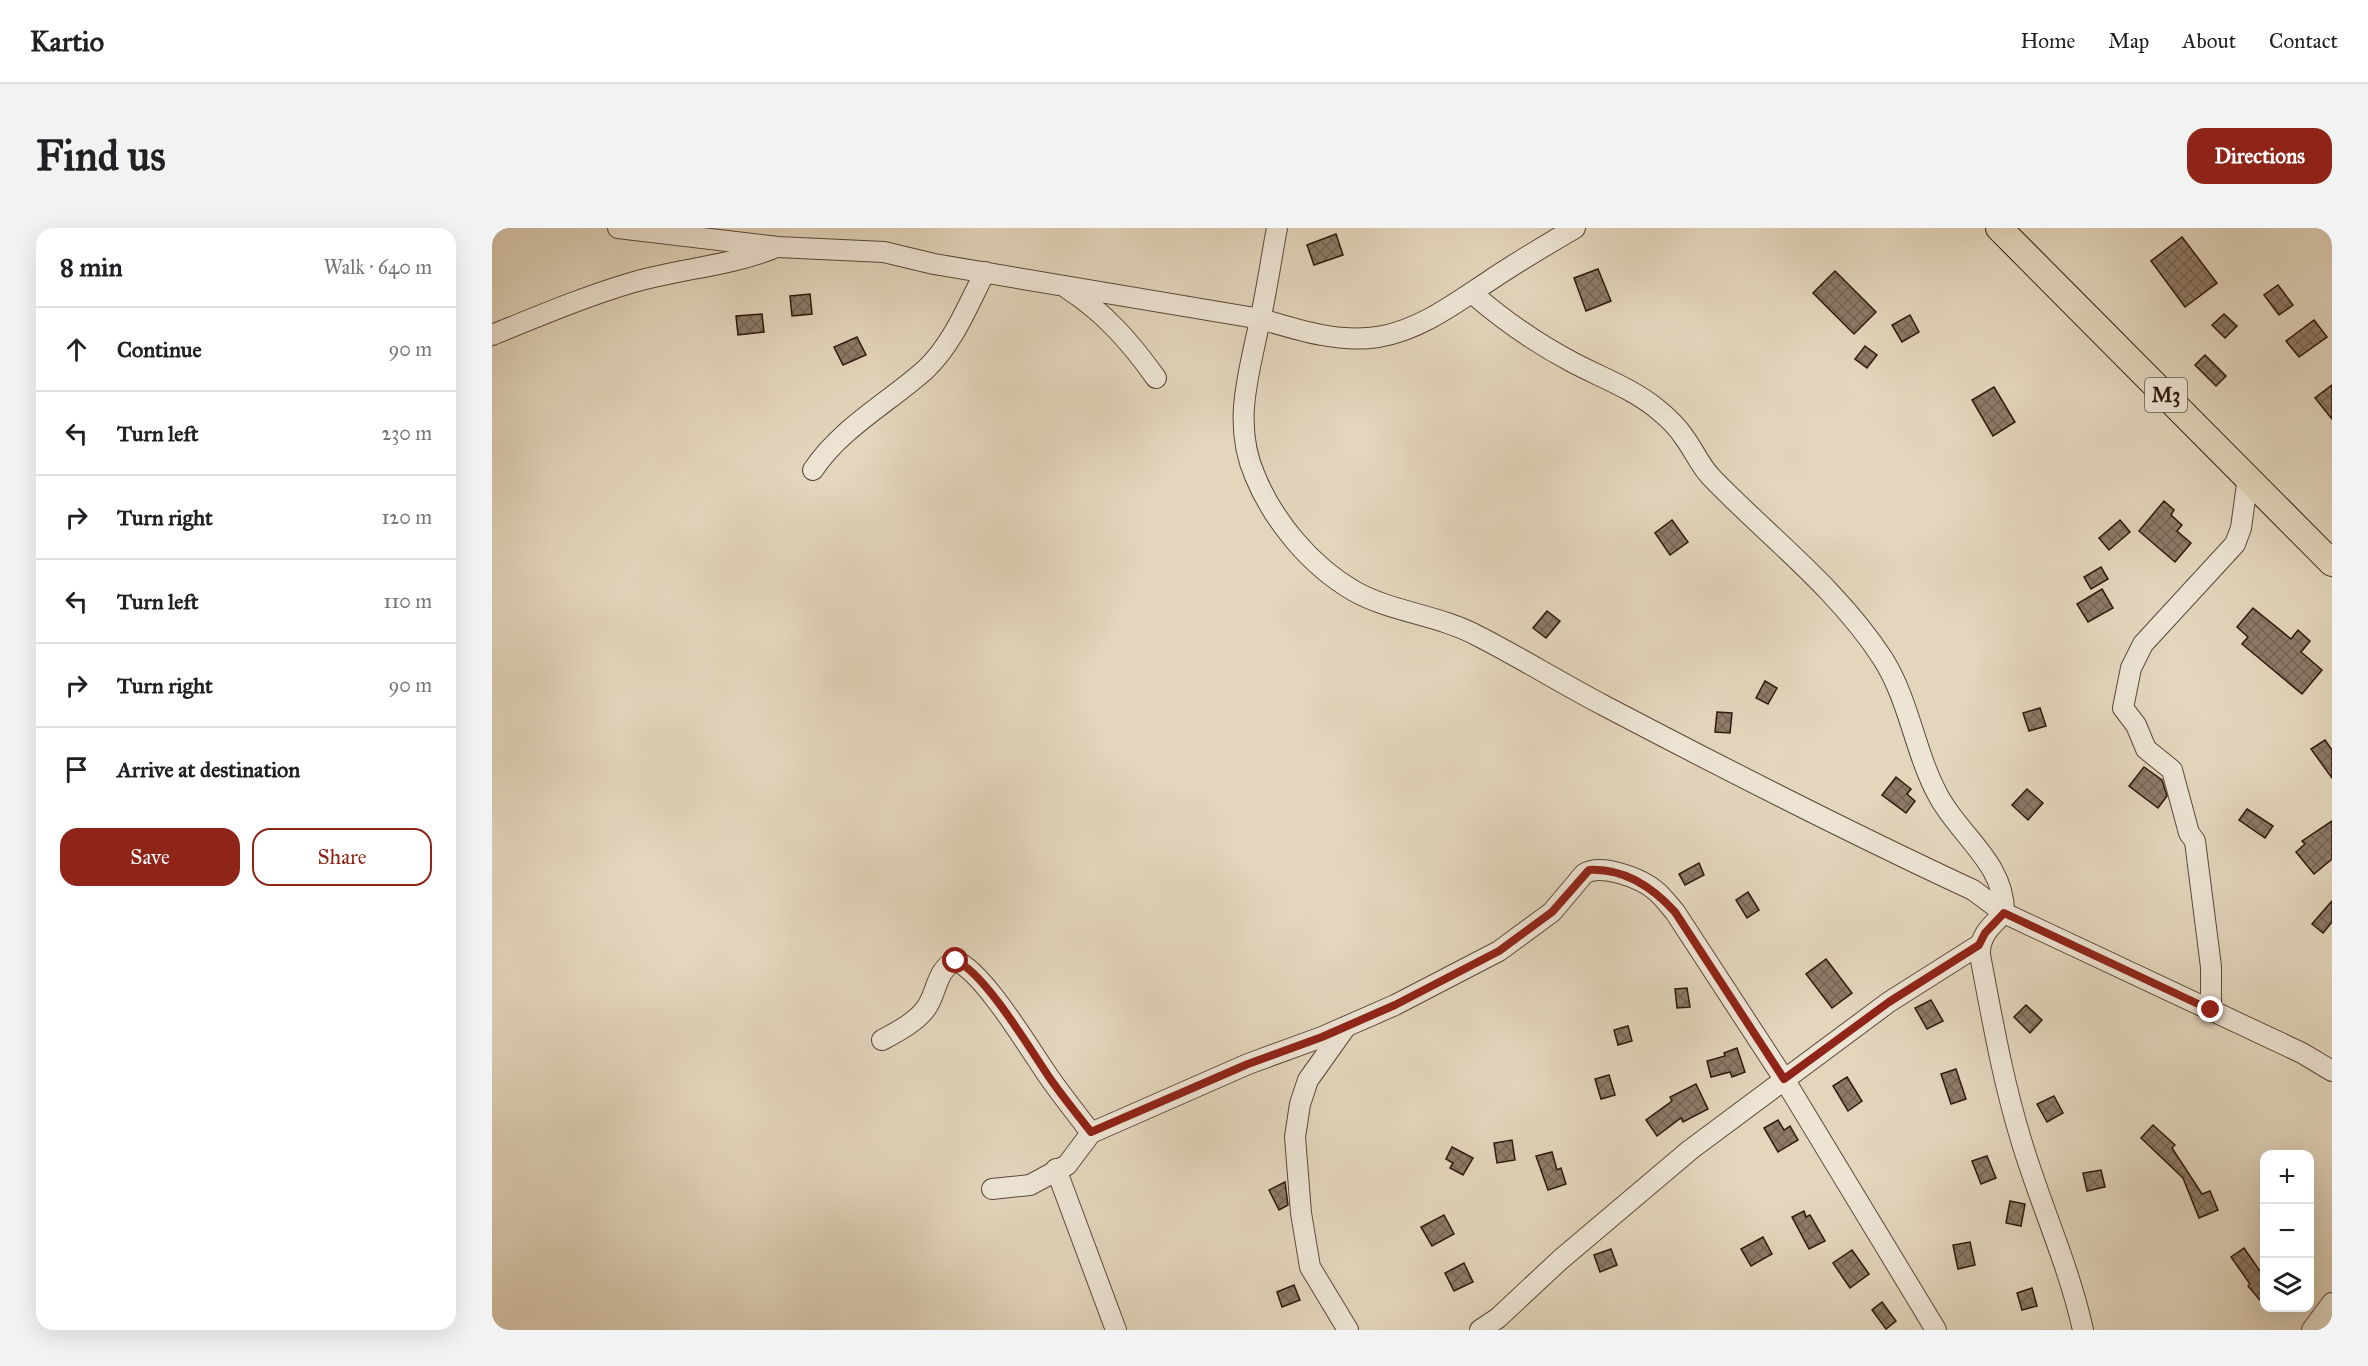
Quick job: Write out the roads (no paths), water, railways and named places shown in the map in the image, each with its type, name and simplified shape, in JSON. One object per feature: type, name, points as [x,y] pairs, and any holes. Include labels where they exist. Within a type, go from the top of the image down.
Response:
[{"type":"main road","name":"M3","points":[[1999,228],[2332,563]]},
{"type":"street","points":[[618,228],[778,247],[884,252],[985,272],[1261,319],[1306,333],[1378,337],[1406,329],[1438,315],[1575,228]]},
{"type":"street","points":[[1277,228],[1261,319],[1244,394],[1245,445],[1255,477],[1280,520],[1295,541],[1333,576],[1355,591],[1378,602],[1446,621],[1477,635],[1603,705],[1973,890],[2004,913],[2211,1010],[2332,1071]]},
{"type":"street","points":[[492,335],[616,288],[670,274],[723,265],[778,247]]},
{"type":"street","points":[[813,470],[828,450],[927,368],[952,335],[985,272]]},
{"type":"street","points":[[1060,284],[1092,305],[1114,326],[1156,378]]},
{"type":"street","points":[[1472,293],[1503,320],[1547,348],[1621,386],[1655,407],[1683,435],[1712,478],[1833,597],[1862,630],[1895,682],[1940,800],[1987,861],[2004,895],[2004,913],[1985,933],[1979,945],[1889,1002],[1690,1150],[1560,1260],[1500,1324],[1480,1330]]},
{"type":"street","points":[[2211,1010],[2211,966],[2194,841],[2189,833],[2172,770],[2146,749],[2136,725],[2123,708],[2132,668],[2143,644],[2235,544],[2241,528],[2248,477]]},
{"type":"street","points":[[992,1189],[1030,1185],[1067,1165],[1091,1132],[1238,1068],[1395,1005],[1499,951],[1552,912],[1589,870],[1604,870],[1655,890],[1675,912],[1784,1079],[1936,1330]]},
{"type":"street","points":[[1979,945],[2002,1069],[2020,1140],[2076,1296],[2084,1330]]},
{"type":"street","points":[[882,1040],[898,1031],[928,1006],[946,968],[956,961],[969,969],[1010,1017],[1050,1078],[1091,1132]]},
{"type":"street","points":[[1347,1026],[1308,1080],[1300,1104],[1294,1137],[1301,1213],[1310,1267],[1348,1330]]},
{"type":"street","points":[[1056,1169],[1116,1330]]},
{"type":"street","points":[[2312,1330],[2332,1303]]}]
